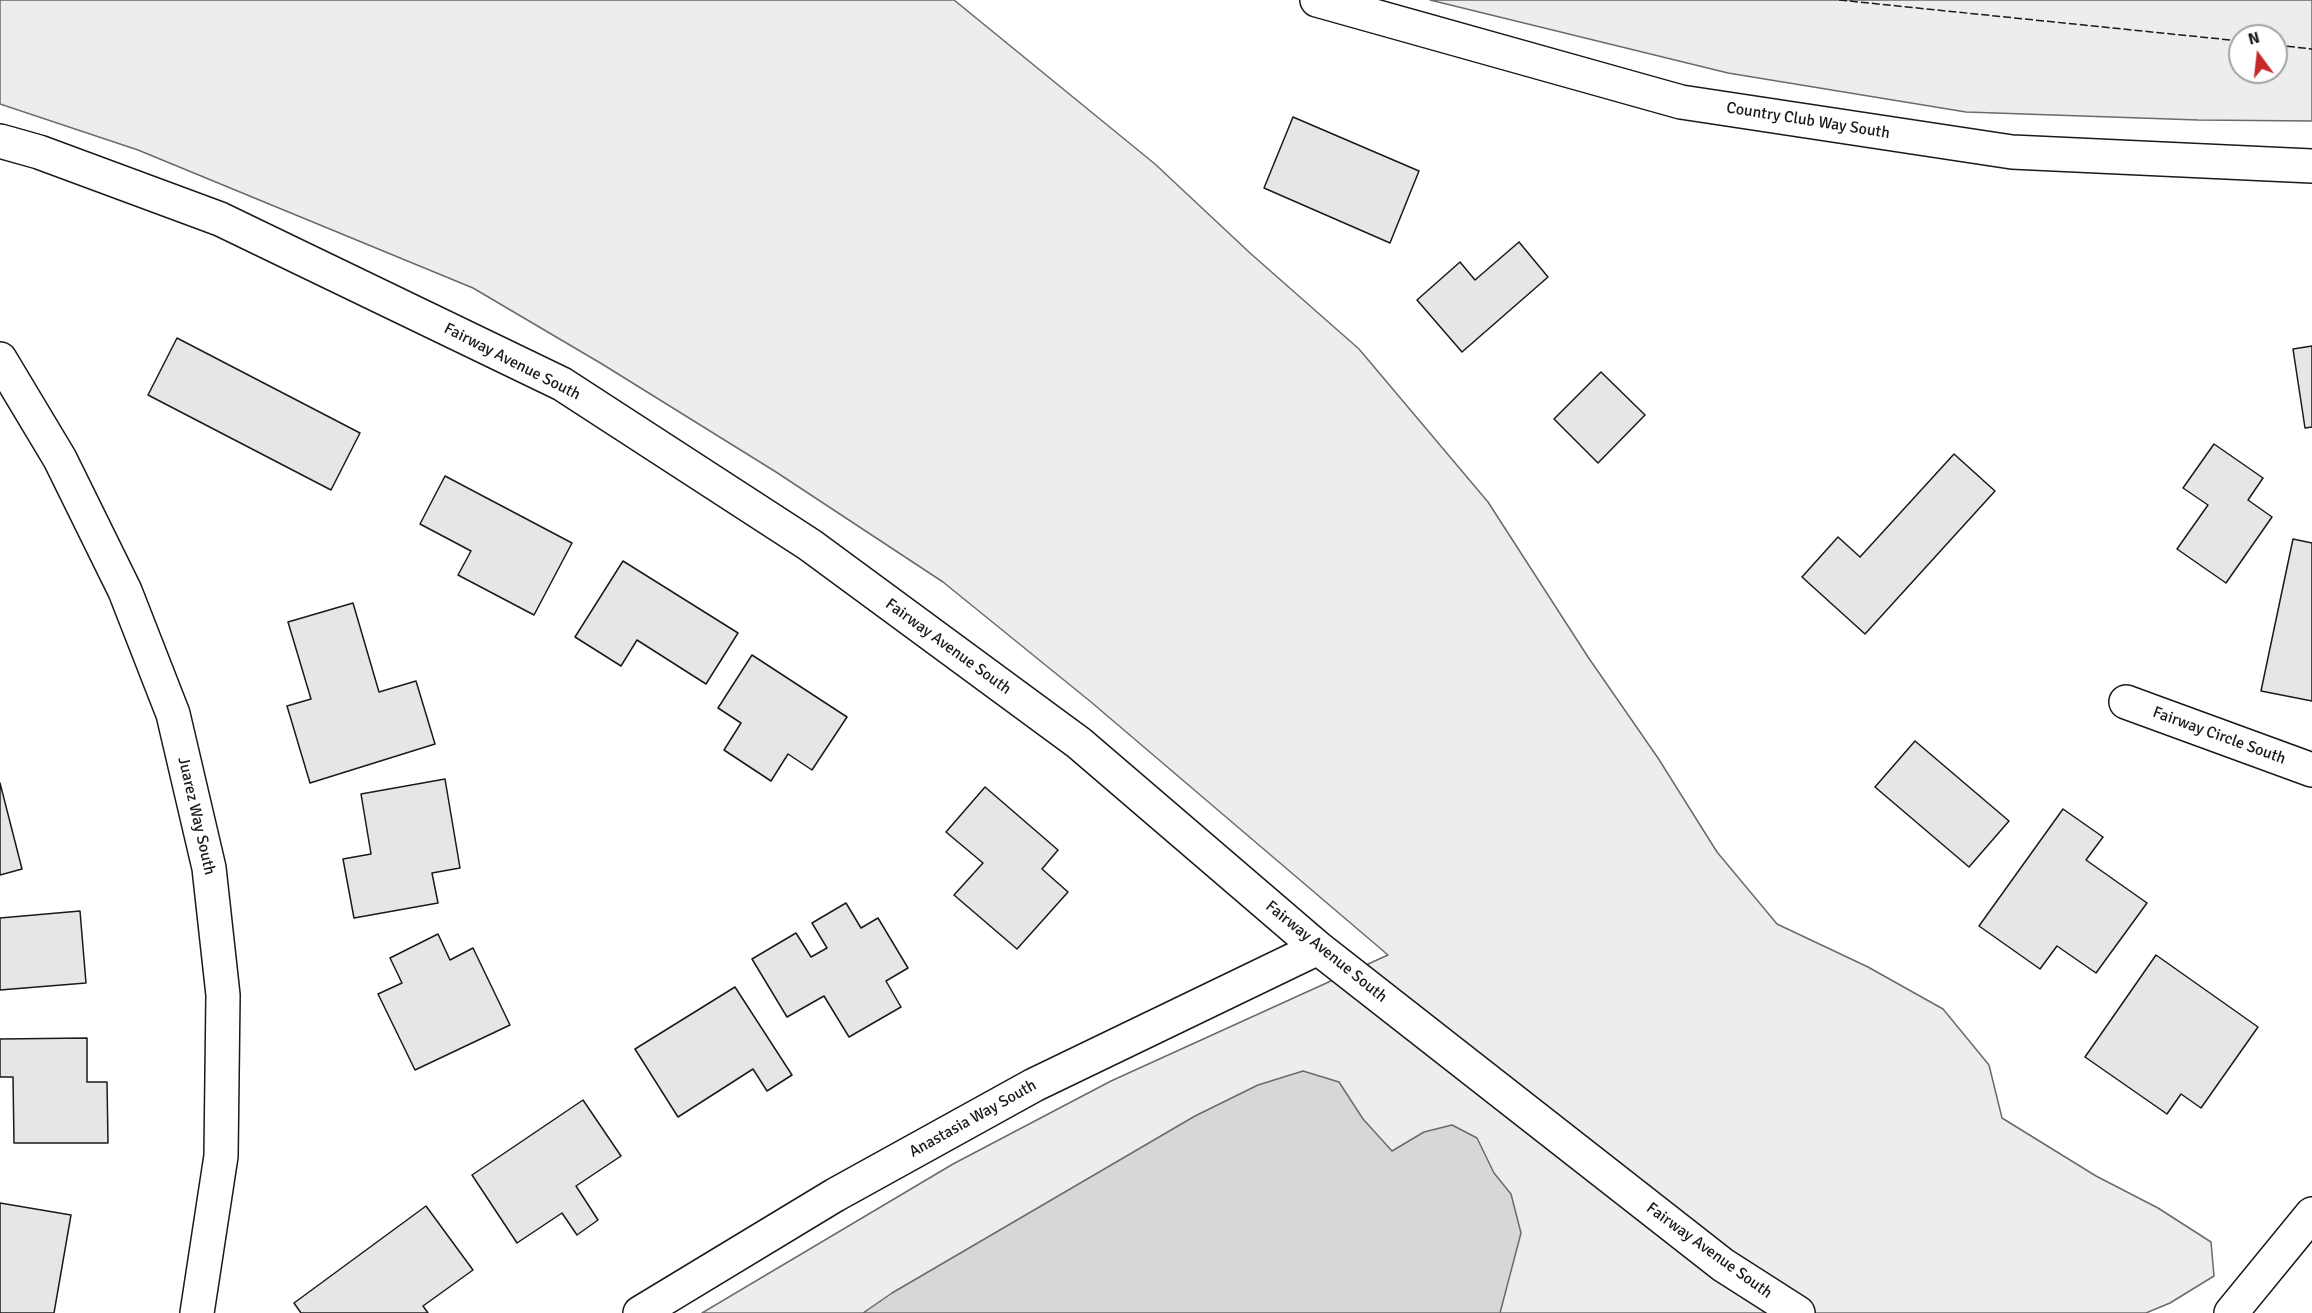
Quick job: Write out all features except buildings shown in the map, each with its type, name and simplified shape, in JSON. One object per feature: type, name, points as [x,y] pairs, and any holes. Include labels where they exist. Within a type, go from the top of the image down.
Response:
[{"type":"street","name":"Country Club Way South","points":[[1317,0],[1681,102],[2012,152],[2312,166]]},
{"type":"street","name":"Fairway Avenue South","points":[[0,141],[39,152],[220,219],[562,384],[810,545],[1079,743],[1318,948],[1723,1265],[1798,1313]]},
{"type":"street","name":"Juarez Way South","points":[[0,359],[60,459],[125,591],[173,714],[209,868],[223,995],[220,1156],[197,1313]]},
{"type":"street","name":"Fairway Circle South","points":[[2126,702],[2312,770]]},
{"type":"street","name":"Anastasia Way South","points":[[640,1313],[835,1195],[1034,1085],[1318,948]]},
{"type":"street","points":[[2230,1308],[2312,1214]]},
{"type":"shaded area","points":[[0,0],[954,0],[1155,164],[1250,253],[1359,349],[1488,502],[1588,657],[1658,758],[1717,852],[1777,924],[1868,967],[1943,1009],[1989,1065],[2002,1118],[2096,1176],[2158,1208],[2211,1242],[2214,1276],[2170,1303],[2146,1313],[702,1313],[953,1164],[1111,1081],[1388,955],[1091,702],[943,582],[776,472],[602,364],[473,288],[138,150],[0,104]]},
{"type":"shaded area","points":[[1430,0],[2312,0],[2312,121],[2198,120],[1966,112],[1728,73]]},
{"type":"shaded area","points":[[1303,1071],[1339,1082],[1363,1119],[1392,1151],[1424,1132],[1452,1125],[1477,1138],[1494,1173],[1511,1194],[1521,1233],[1500,1313],[863,1313],[892,1293],[1195,1116],[1258,1085]]},
{"type":"fence","points":[[1839,0],[2228,40]]},
{"type":"fence","points":[[2288,46],[2312,49]]}]
